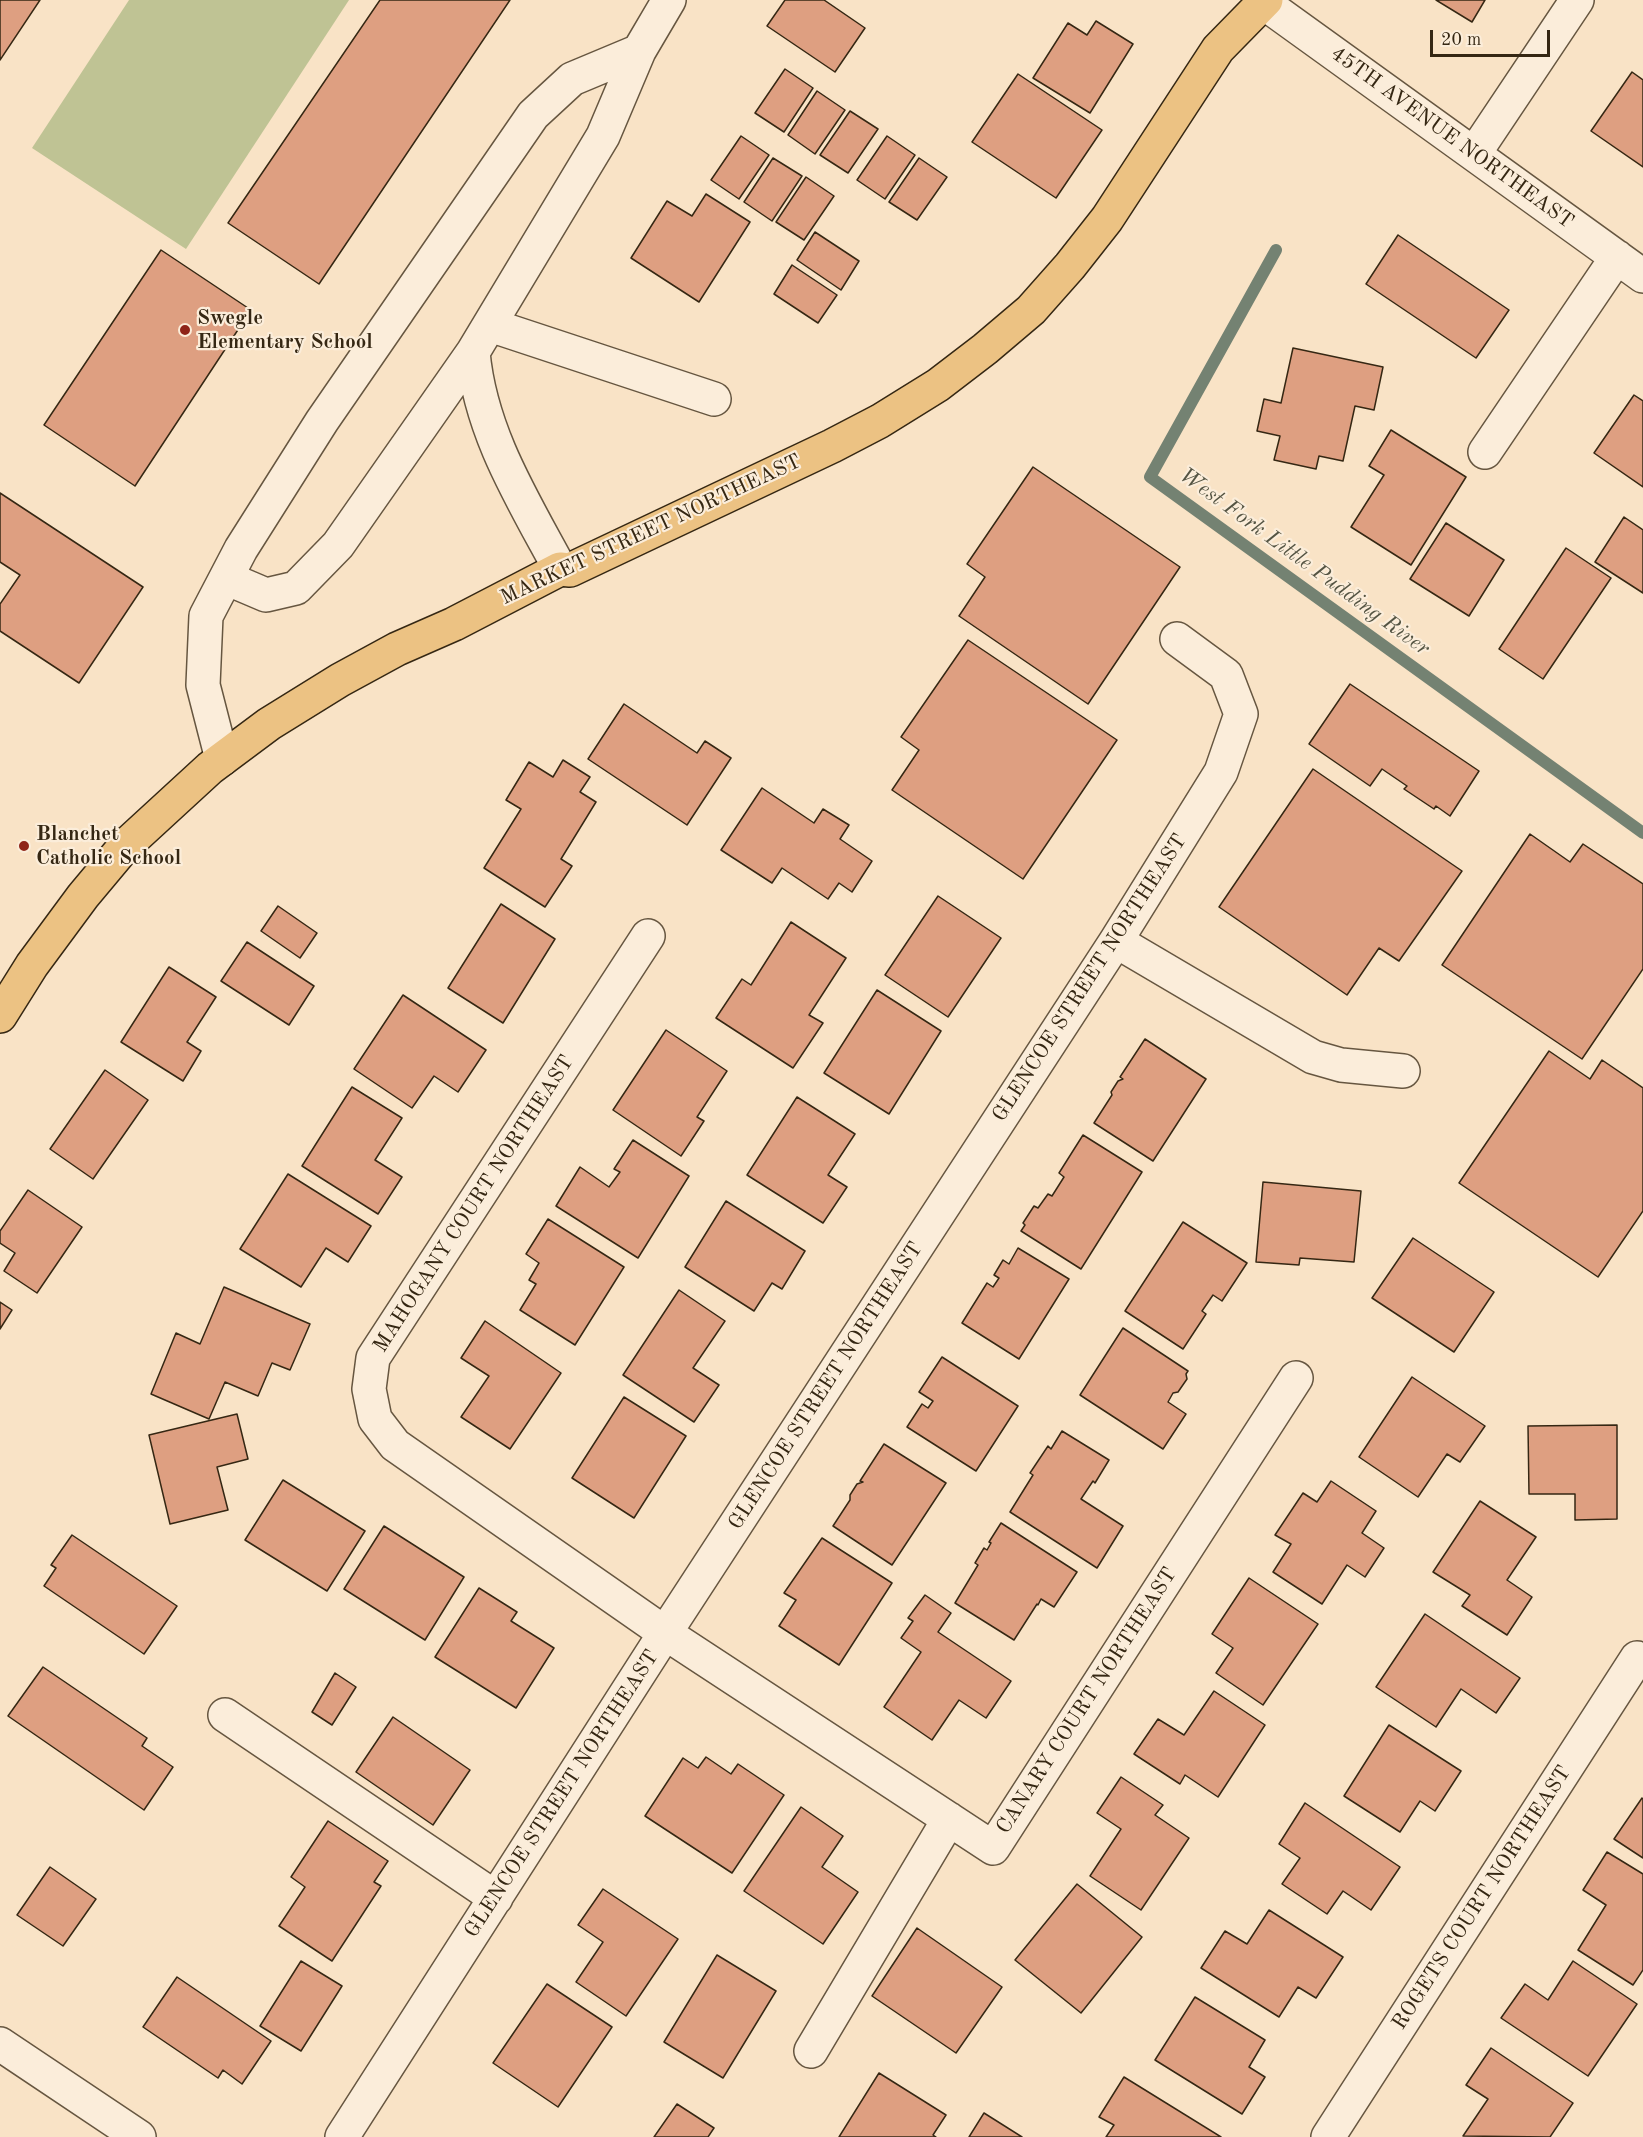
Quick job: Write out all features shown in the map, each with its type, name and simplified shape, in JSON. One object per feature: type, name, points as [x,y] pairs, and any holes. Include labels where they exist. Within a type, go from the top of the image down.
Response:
[{"type":"main road","name":"MARKET STREET NORTHEAST","points":[[0,1016],[57,930],[82,896],[124,847],[222,759],[269,724],[340,680],[397,649],[454,624],[560,569],[570,570],[880,421],[938,385],[985,349],[1031,310],[1076,258],[1107,219],[1218,49],[1263,1]]},
{"type":"street","points":[[226,578],[266,595],[296,588],[338,545],[489,325],[603,136],[639,51],[669,0]]},
{"type":"street","points":[[1474,154],[1577,0]]},
{"type":"street","name":"45TH AVENUE NORTHEAST","points":[[1263,1],[1643,276]]},
{"type":"street","points":[[222,759],[203,684],[206,616],[241,549],[322,421],[533,115],[572,79],[639,51]]},
{"type":"street","points":[[1485,452],[1617,257]]},
{"type":"street","points":[[489,325],[714,399]]},
{"type":"street","points":[[472,352],[482,408],[508,472],[560,569]]},
{"type":"street","name":"GLENCOE STREET NORTHEAST","points":[[342,2137],[665,1633],[1116,941],[1221,772],[1241,714],[1226,675],[1177,639]]},
{"type":"street","name":"MAHOGANY COURT NORTHEAST","points":[[648,936],[373,1358],[369,1389],[375,1419],[394,1445],[665,1633]]},
{"type":"street","points":[[1116,941],[1313,1057],[1341,1065],[1403,1071]]},
{"type":"street","name":"CANARY COURT NORTHEAST","points":[[665,1633],[993,1848],[1296,1378]]},
{"type":"street","name":"ROGETS COURT NORTHEAST","points":[[1328,2137],[1637,1658]]},
{"type":"street","points":[[225,1715],[496,1898]]},
{"type":"street","points":[[811,2051],[949,1819]]},
{"type":"street","points":[[0,2044],[139,2137]]},
{"type":"green space","points":[[129,0],[349,0],[186,249],[32,148]]},
{"type":"building","points":[[0,0],[40,0],[0,60]]},
{"type":"building","points":[[380,0],[510,0],[319,284],[228,223]]},
{"type":"building","points":[[785,0],[824,0],[865,28],[835,72],[767,26]]},
{"type":"building","points":[[1436,0],[1485,0],[1472,22]]},
{"type":"building","points":[[1096,21],[1133,44],[1090,113],[1033,78],[1068,23],[1087,35]]},
{"type":"building","points":[[785,69],[813,88],[784,132],[755,113]]},
{"type":"building","points":[[1632,72],[1643,80],[1643,167],[1591,131]]},
{"type":"building","points":[[1018,74],[1102,130],[1056,198],[972,142]]},
{"type":"building","points":[[817,91],[845,110],[815,154],[788,135]]},
{"type":"building","points":[[850,111],[878,129],[848,173],[820,155]]},
{"type":"building","points":[[741,136],[769,155],[739,199],[711,180]]},
{"type":"building","points":[[887,136],[915,155],[885,199],[857,180]]},
{"type":"building","points":[[773,158],[802,176],[772,221],[744,202]]},
{"type":"building","points":[[919,158],[947,177],[917,220],[889,202]]},
{"type":"building","points":[[806,177],[834,196],[804,240],[776,222]]},
{"type":"building","points":[[706,194],[750,222],[699,302],[631,258],[667,201],[692,216]]},
{"type":"building","points":[[815,232],[859,261],[841,290],[797,260]]},
{"type":"building","points":[[1398,235],[1509,310],[1476,358],[1366,284]]},
{"type":"building","points":[[161,250],[251,310],[135,486],[44,425]]},
{"type":"building","points":[[792,265],[837,295],[818,323],[774,294]]},
{"type":"building","points":[[1293,348],[1383,367],[1374,410],[1355,406],[1343,461],[1319,456],[1316,469],[1274,460],[1280,436],[1257,431],[1264,399],[1281,403]]},
{"type":"building","points":[[1634,395],[1643,401],[1643,487],[1594,453]]},
{"type":"building","points":[[1391,430],[1466,477],[1411,565],[1351,527],[1384,475],[1369,466]]},
{"type":"building","points":[[1033,467],[1180,567],[1088,704],[959,616],[985,577],[967,564]]},
{"type":"building","points":[[0,493],[143,587],[79,683],[0,631],[0,604],[20,575],[0,562]]},
{"type":"building","points":[[1624,517],[1643,530],[1643,593],[1595,562]]},
{"type":"building","points":[[1446,523],[1504,560],[1469,616],[1410,579]]},
{"type":"building","points":[[1566,548],[1611,578],[1543,679],[1499,649]]},
{"type":"building","points":[[968,640],[1117,740],[1023,879],[892,790],[919,750],[901,737]]},
{"type":"building","points":[[1350,684],[1479,771],[1450,816],[1436,806],[1434,809],[1404,789],[1407,786],[1382,769],[1370,786],[1309,744]]},
{"type":"building","points":[[624,704],[697,753],[705,741],[731,758],[687,825],[588,759]]},
{"type":"building","points":[[563,760],[590,777],[580,792],[596,802],[561,859],[572,866],[545,907],[484,868],[521,809],[506,800],[529,762],[553,777]]},
{"type":"building","points":[[1313,769],[1462,871],[1399,961],[1379,948],[1347,995],[1219,907]]},
{"type":"building","points":[[762,788],[814,823],[823,809],[849,825],[840,839],[872,861],[852,892],[839,883],[828,899],[782,868],[772,883],[721,850]]},
{"type":"building","points":[[1530,834],[1570,862],[1583,844],[1643,884],[1643,969],[1582,1059],[1442,965]]},
{"type":"building","points":[[938,896],[1001,938],[948,1017],[885,975]]},
{"type":"building","points":[[501,904],[555,939],[503,1023],[448,988]]},
{"type":"building","points":[[278,906],[317,933],[300,958],[261,931]]},
{"type":"building","points":[[791,922],[846,958],[809,1015],[823,1023],[793,1068],[716,1018],[742,979],[751,985]]},
{"type":"building","points":[[247,942],[314,986],[289,1025],[221,981]]},
{"type":"building","points":[[169,967],[216,997],[187,1042],[201,1051],[183,1081],[121,1042]]},
{"type":"building","points":[[877,990],[941,1031],[889,1114],[824,1073]]},
{"type":"building","points":[[403,995],[486,1050],[458,1092],[434,1076],[412,1108],[354,1069]]},
{"type":"building","points":[[666,1030],[727,1071],[697,1117],[704,1121],[681,1156],[613,1110]]},
{"type":"building","points":[[1145,1039],[1206,1079],[1153,1161],[1094,1123],[1118,1081],[1123,1079],[1120,1077]]},
{"type":"building","points":[[1549,1051],[1590,1079],[1602,1060],[1643,1088],[1643,1211],[1598,1277],[1459,1183]]},
{"type":"building","points":[[105,1070],[148,1100],[93,1179],[50,1149]]},
{"type":"building","points":[[352,1087],[402,1118],[375,1160],[402,1177],[378,1214],[302,1166]]},
{"type":"building","points":[[797,1097],[855,1134],[828,1175],[847,1187],[823,1223],[747,1175]]},
{"type":"building","points":[[1083,1135],[1142,1172],[1081,1269],[1021,1231],[1025,1225],[1023,1223],[1034,1206],[1038,1208],[1048,1194],[1052,1196],[1064,1177],[1059,1173]]},
{"type":"building","points":[[633,1140],[689,1176],[638,1258],[556,1206],[580,1167],[609,1187],[620,1172],[614,1169]]},
{"type":"building","points":[[288,1174],[371,1226],[348,1262],[326,1248],[301,1287],[240,1249]]},
{"type":"building","points":[[1263,1182],[1361,1191],[1354,1262],[1300,1258],[1299,1265],[1256,1262]]},
{"type":"building","points":[[28,1190],[82,1227],[37,1293],[4,1271],[15,1253],[0,1243],[0,1231]]},
{"type":"building","points":[[726,1201],[805,1251],[782,1289],[772,1283],[754,1311],[685,1267]]},
{"type":"building","points":[[548,1219],[624,1267],[575,1345],[520,1310],[536,1284],[529,1280],[539,1263],[526,1254]]},
{"type":"building","points":[[1183,1222],[1247,1263],[1222,1301],[1213,1295],[1202,1311],[1206,1314],[1183,1349],[1125,1311]]},
{"type":"building","points":[[1413,1238],[1494,1292],[1454,1352],[1372,1298]]},
{"type":"building","points":[[1018,1248],[1069,1279],[1019,1359],[962,1323],[987,1283],[993,1287],[999,1278],[994,1275],[1003,1260],[1009,1264]]},
{"type":"building","points":[[224,1287],[310,1324],[290,1370],[272,1363],[258,1396],[225,1382],[209,1419],[151,1394],[176,1333],[200,1344]]},
{"type":"building","points":[[679,1290],[725,1321],[693,1368],[719,1385],[694,1422],[623,1375]]},
{"type":"building","points":[[0,1302],[12,1310],[0,1329]]},
{"type":"building","points":[[485,1321],[561,1373],[510,1449],[461,1417],[489,1376],[461,1358]]},
{"type":"building","points":[[1123,1328],[1188,1371],[1187,1379],[1178,1392],[1173,1393],[1168,1402],[1186,1414],[1163,1449],[1080,1395]]},
{"type":"building","points":[[942,1357],[1018,1406],[976,1471],[907,1427],[922,1404],[928,1408],[933,1401],[919,1392]]},
{"type":"building","points":[[1412,1377],[1485,1426],[1460,1462],[1447,1454],[1418,1497],[1359,1457]]},
{"type":"building","points":[[624,1397],[686,1436],[634,1518],[572,1478]]},
{"type":"building","points":[[237,1414],[248,1459],[217,1467],[228,1510],[170,1524],[149,1435]]},
{"type":"building","points":[[1617,1425],[1617,1519],[1575,1520],[1575,1494],[1529,1494],[1528,1426]]},
{"type":"building","points":[[1062,1431],[1109,1460],[1095,1483],[1093,1481],[1081,1499],[1123,1526],[1097,1568],[1010,1512],[1033,1475],[1030,1473],[1048,1446],[1051,1449]]},
{"type":"building","points":[[884,1444],[946,1483],[892,1565],[833,1526],[850,1500],[850,1495],[857,1484],[863,1482],[860,1481]]},
{"type":"building","points":[[283,1480],[365,1531],[327,1591],[245,1540]]},
{"type":"building","points":[[1331,1481],[1376,1511],[1362,1533],[1384,1548],[1365,1577],[1347,1565],[1322,1604],[1273,1572],[1291,1544],[1275,1535],[1303,1493],[1317,1502]]},
{"type":"building","points":[[1480,1501],[1536,1537],[1507,1580],[1532,1597],[1507,1635],[1462,1606],[1470,1595],[1433,1572]]},
{"type":"building","points":[[1001,1523],[1077,1572],[1054,1607],[1041,1599],[1014,1640],[955,1603],[978,1565],[975,1563],[984,1548],[987,1550],[991,1543],[989,1542]]},
{"type":"building","points":[[384,1526],[464,1577],[425,1640],[344,1589]]},
{"type":"building","points":[[72,1535],[177,1606],[144,1654],[44,1586],[56,1568],[51,1565]]},
{"type":"building","points":[[822,1538],[892,1583],[839,1665],[779,1626],[796,1600],[784,1593]]},
{"type":"building","points":[[1249,1578],[1318,1624],[1263,1705],[1216,1673],[1233,1648],[1212,1634]]},
{"type":"building","points":[[479,1588],[517,1612],[511,1621],[554,1648],[516,1708],[435,1657]]},
{"type":"building","points":[[925,1595],[951,1613],[938,1632],[1011,1681],[986,1718],[959,1700],[932,1740],[884,1707],[921,1652],[901,1638],[913,1621],[908,1618]]},
{"type":"building","points":[[1425,1614],[1520,1678],[1496,1713],[1461,1689],[1436,1727],[1376,1687]]},
{"type":"building","points":[[43,1667],[147,1738],[142,1746],[173,1767],[144,1810],[8,1716]]},
{"type":"building","points":[[335,1673],[356,1687],[332,1725],[312,1712]]},
{"type":"building","points":[[1214,1691],[1265,1725],[1218,1797],[1185,1775],[1180,1784],[1134,1754],[1158,1719],[1184,1735]]},
{"type":"building","points":[[393,1717],[470,1770],[433,1825],[356,1772]]},
{"type":"building","points":[[1389,1725],[1461,1771],[1435,1811],[1420,1801],[1400,1832],[1344,1796]]},
{"type":"building","points":[[706,1757],[731,1774],[738,1764],[784,1795],[732,1873],[645,1816],[683,1758],[698,1768]]},
{"type":"building","points":[[1121,1777],[1163,1805],[1155,1815],[1189,1838],[1141,1910],[1090,1876],[1121,1829],[1097,1813]]},
{"type":"building","points":[[1643,1799],[1643,1858],[1614,1839]]},
{"type":"building","points":[[1305,1803],[1400,1867],[1371,1910],[1343,1891],[1327,1914],[1282,1884],[1300,1858],[1279,1844]]},
{"type":"building","points":[[801,1807],[843,1836],[822,1867],[858,1892],[823,1944],[744,1891]]},
{"type":"building","points":[[328,1821],[388,1861],[374,1882],[381,1886],[332,1961],[279,1926],[305,1887],[291,1877]]},
{"type":"building","points":[[1607,1852],[1643,1874],[1643,1970],[1633,1985],[1578,1950],[1606,1905],[1583,1890]]},
{"type":"building","points":[[50,1867],[96,1899],[63,1946],[17,1915]]},
{"type":"building","points":[[1077,1884],[1142,1937],[1081,2013],[1015,1960]]},
{"type":"building","points":[[603,1889],[678,1939],[626,2016],[576,1982],[603,1942],[578,1925]]},
{"type":"building","points":[[1269,1910],[1343,1957],[1316,1998],[1298,1987],[1279,2017],[1201,1968],[1225,1931],[1247,1944]]},
{"type":"building","points":[[917,1928],[1002,1987],[956,2053],[872,1996]]},
{"type":"building","points":[[717,1955],[776,1991],[723,2078],[664,2042]]},
{"type":"building","points":[[301,1961],[342,1986],[301,2051],[260,2026]]},
{"type":"building","points":[[1573,1961],[1637,2004],[1588,2076],[1501,2018],[1525,1984],[1548,2000]]},
{"type":"building","points":[[177,1977],[271,2041],[242,2084],[223,2070],[218,2078],[143,2027]]},
{"type":"building","points":[[547,1984],[612,2027],[558,2107],[493,2063]]},
{"type":"building","points":[[1195,1997],[1265,2040],[1249,2067],[1265,2077],[1242,2114],[1155,2060]]},
{"type":"building","points":[[1491,2048],[1573,2103],[1550,2137],[1463,2136],[1488,2099],[1466,2085]]},
{"type":"building","points":[[879,2073],[946,2115],[933,2135],[936,2137],[839,2137]]},
{"type":"building","points":[[1124,2077],[1221,2137],[1106,2137],[1114,2125],[1099,2117]]},
{"type":"building","points":[[677,2104],[714,2128],[708,2137],[654,2137]]},
{"type":"building","points":[[984,2113],[1022,2137],[969,2137]]},
{"type":"waterway","name":"West Fork Little Pudding River","points":[[1276,250],[1150,477],[1643,833]]},
{"type":"place","name":"Swegle Elementary School","points":[[185,330]]},
{"type":"place","name":"Blanchet Catholic School","points":[[24,846]]}]
